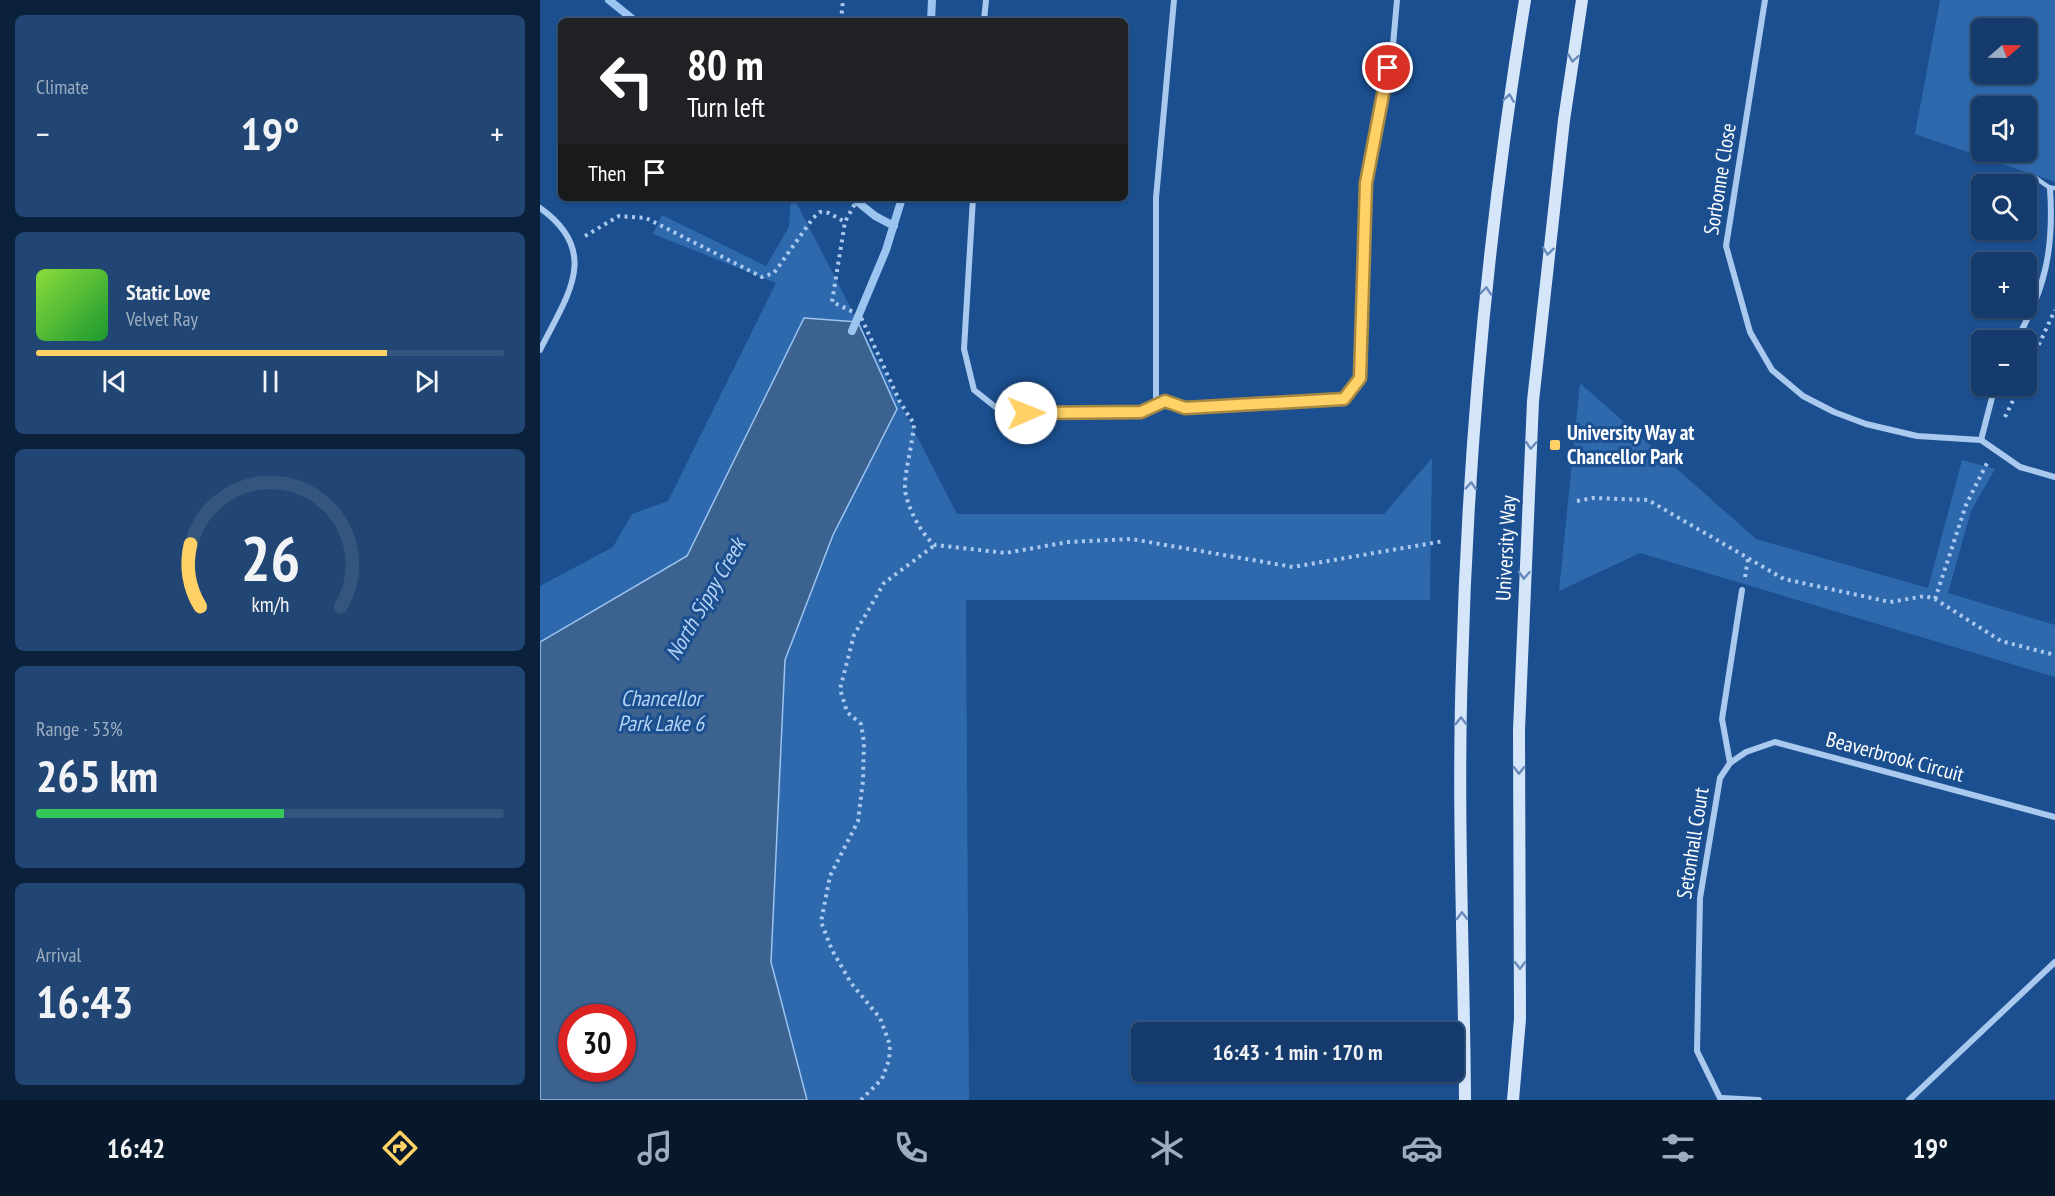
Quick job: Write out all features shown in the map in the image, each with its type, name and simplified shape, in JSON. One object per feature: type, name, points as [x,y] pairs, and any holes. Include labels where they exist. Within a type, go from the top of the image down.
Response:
[{"type":"main road","name":"University Way","points":[[1465,1100],[1462,669],[1470,490],[1494,206],[1525,0]]},
{"type":"main road","name":"University Way","points":[[1514,1100],[1520,1019],[1519,730],[1533,401],[1564,120],[1582,0]]},
{"type":"street","points":[[984,18],[986,0]]},
{"type":"street","points":[[1156,405],[1156,198],[1174,0]]},
{"type":"street","points":[[973,201],[964,349],[974,390],[1003,413],[1141,412],[1165,401],[1185,408],[1344,399],[1360,378],[1366,183],[1393,45],[1397,0]]},
{"type":"street","name":"Sorbonne Close","points":[[1765,0],[1726,246],[1750,332],[1772,370],[1803,396],[1834,412],[1866,424],[1917,436],[1981,440],[2020,467],[2055,477]]},
{"type":"street","points":[[2022,330],[2032,314],[2044,280],[2052,220],[2052,188]]},
{"type":"street","points":[[540,208],[559,221],[573,243],[576,269],[566,298],[540,350]]},
{"type":"street","points":[[1981,440],[1992,396]]},
{"type":"street","name":"Setonhall Court","points":[[1722,1099],[1696,1051],[1700,910],[1720,778],[1730,764],[1722,719],[1742,590]]},
{"type":"street","name":"Beaverbrook Circuit","points":[[1730,764],[1746,752],[1775,742],[2055,817]]},
{"type":"street","points":[[1909,1100],[2055,962]]},
{"type":"street","points":[[1722,1099],[1759,1100]]},
{"type":"lane","points":[[2037,179],[2052,188]]},
{"type":"path","points":[[841,18],[843,0]]},
{"type":"path","points":[[857,201],[845,222],[832,302],[860,315],[900,402],[914,424],[904,489],[919,527],[926,538],[935,545],[1006,553],[1068,542],[1131,539],[1293,567],[1444,541]]},
{"type":"path","points":[[573,243],[619,216],[640,217],[762,277],[774,273],[813,218],[820,212],[829,213],[845,222]]},
{"type":"path","points":[[2037,348],[2055,310]]},
{"type":"path","points":[[1935,599],[1974,485],[1996,449],[2003,422],[2015,396]]},
{"type":"path","points":[[1577,501],[1593,498],[1648,500],[1784,579],[1890,602],[1925,596],[1935,599],[2001,641],[2055,655]]},
{"type":"path","points":[[861,1100],[882,1079],[889,1059],[890,1045],[880,1018],[851,983],[832,950],[821,922],[830,876],[858,821],[863,781],[864,742],[861,724],[847,712],[840,689],[854,635],[884,583],[935,545]]},
{"type":"shaded area","points":[[1940,0],[2055,0],[2055,182],[1997,162],[2037,162],[2037,96],[1971,96],[1971,153],[1915,134]]},
{"type":"shaded area","points":[[791,201],[796,201],[957,514],[1384,514],[1432,458],[1430,600],[966,600],[969,1100],[540,1100],[540,586],[613,547],[632,514],[668,501],[776,283],[653,234],[662,215],[766,266],[789,227]]},
{"type":"shaded area","points":[[1580,383],[1756,539],[1928,588],[1962,460],[1995,469],[1971,511],[1948,593],[2055,625],[2055,677],[1640,553],[1559,591]]},
{"type":"water","name":"Chancellor Park Lake 6","points":[[804,318],[858,322],[897,409],[833,535],[785,660],[771,962],[807,1100],[540,1100],[540,642],[687,556]]},
{"type":"waterway","points":[[609,0],[631,18]]},
{"type":"waterway","name":"North Sippy Creek","points":[[931,18],[932,0]]},
{"type":"waterway","points":[[857,201],[875,216],[894,226]]},
{"type":"waterway","name":"North Sippy Creek","points":[[852,331],[886,250],[901,201]]},
{"type":"place","name":"University Way at Chancellor Park","points":[[1555,445]]},
{"type":"route","points":[[1026,413],[1141,412],[1165,401],[1185,408],[1344,399],[1360,378],[1366,183],[1388,68]]}]
